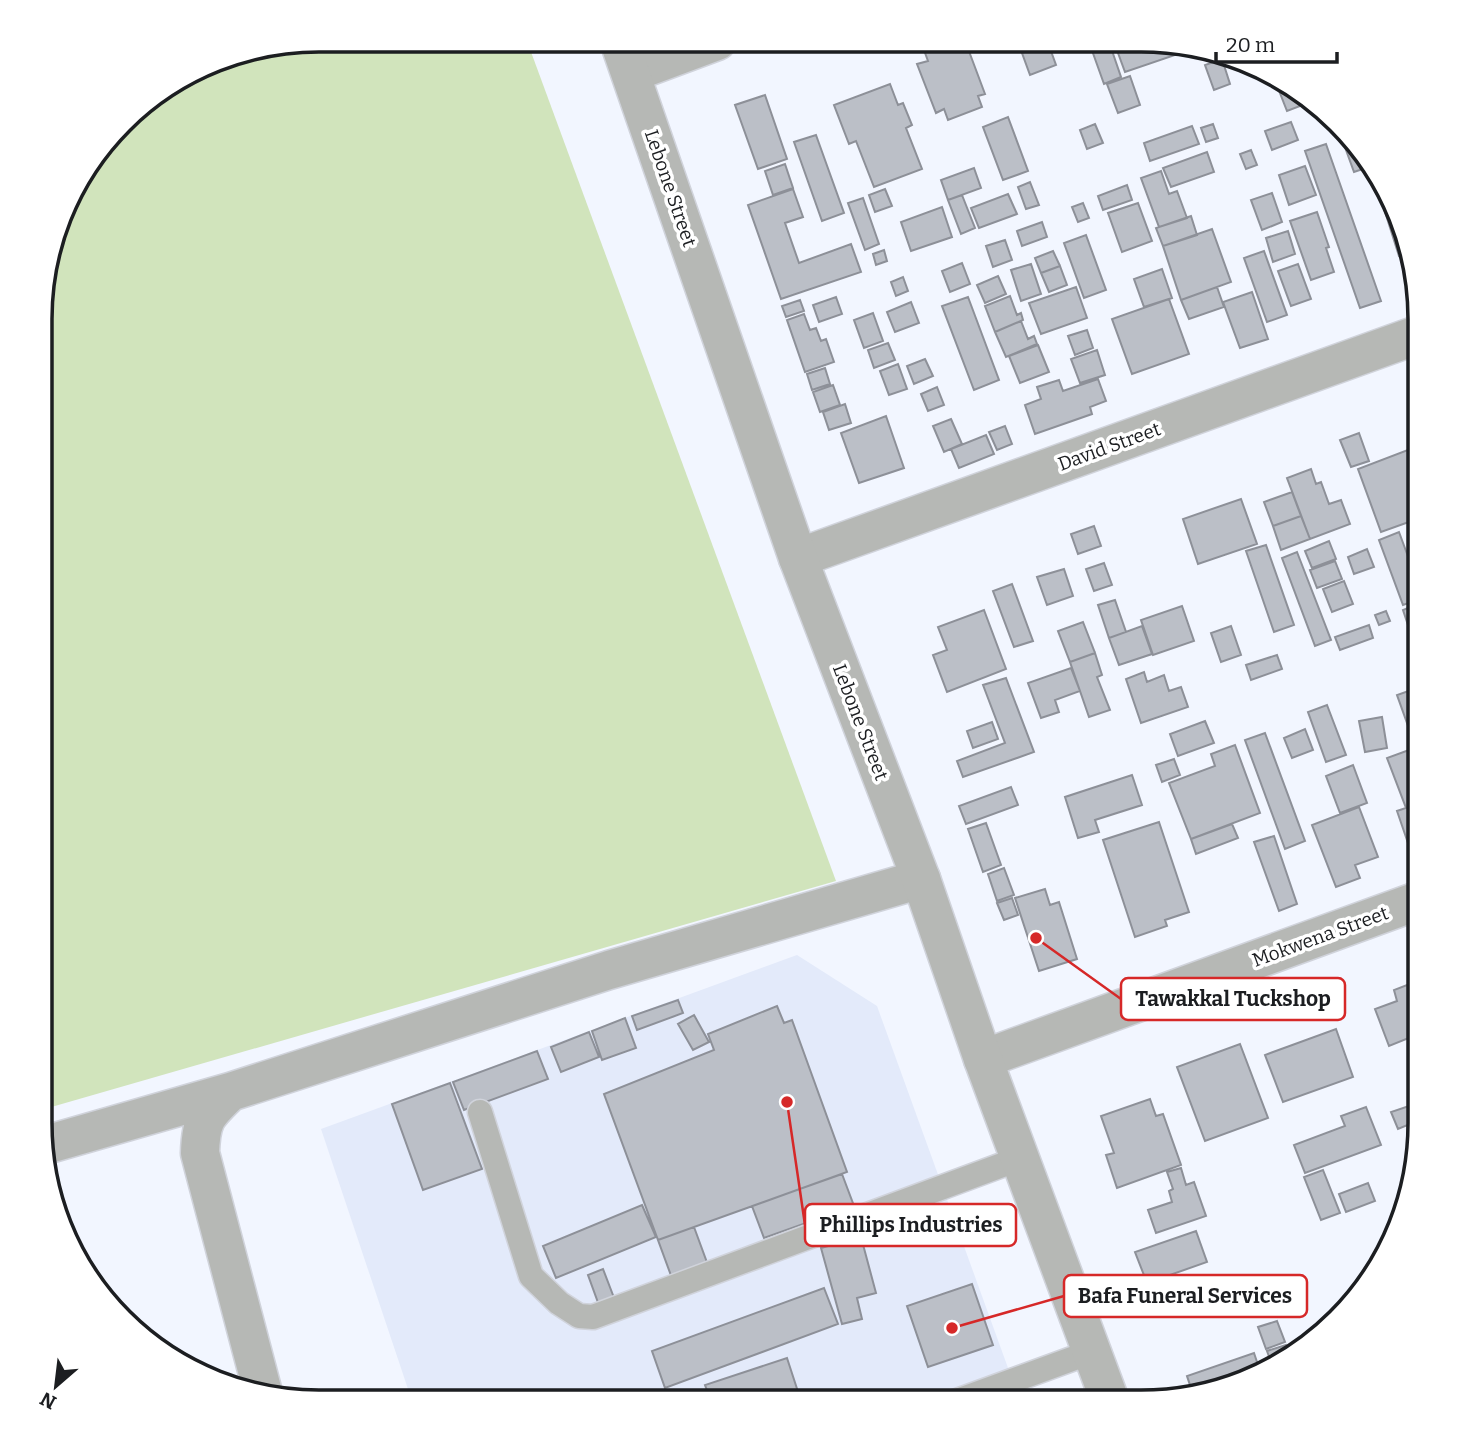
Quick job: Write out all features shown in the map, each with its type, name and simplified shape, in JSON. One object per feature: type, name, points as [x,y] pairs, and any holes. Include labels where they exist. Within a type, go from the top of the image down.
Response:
[{"type":"street","points":[[625,57],[654,52]]},
{"type":"street","name":"Lebone Street","points":[[625,57],[798,558],[921,879],[983,1059],[1106,1390]]},
{"type":"street","name":"David Street","points":[[798,558],[1408,338]]},
{"type":"street","points":[[53,1143],[230,1092],[609,970],[921,879]]},
{"type":"street","name":"Mokwena Street","points":[[983,1059],[1408,904]]},
{"type":"street","points":[[230,1092],[213,1108],[201,1128],[200,1153],[260,1382]]},
{"type":"lane","points":[[480,1112],[531,1276],[559,1303],[579,1316],[593,1317],[1021,1158]]},
{"type":"lane","points":[[987,1390],[1091,1352]]},
{"type":"shaded area","points":[[797,955],[877,1006],[1016,1390],[408,1390],[321,1129]]},
{"type":"green space","points":[[320,52],[531,52],[836,881],[52,1107],[53,302],[62,251],[80,202],[108,157],[131,131],[157,108],[186,88],[234,67],[268,58]]},
{"type":"building","points":[[925,52],[969,52],[985,94],[978,96],[982,107],[948,120],[944,109],[936,113],[917,64],[928,61]]},
{"type":"building","points":[[1051,52],[1056,65],[1030,75],[1022,53]]},
{"type":"building","points":[[1093,52],[1112,52],[1121,77],[1104,84]]},
{"type":"building","points":[[1118,52],[1175,55],[1125,72]]},
{"type":"building","points":[[1212,63],[1224,66],[1230,84],[1214,90],[1205,65]]},
{"type":"building","points":[[1130,76],[1140,105],[1118,113],[1107,84]]},
{"type":"building","points":[[890,84],[898,105],[903,103],[912,125],[906,128],[922,169],[874,187],[856,141],[849,144],[834,105]]},
{"type":"building","points":[[1279,91],[1301,106],[1287,111]]},
{"type":"building","points":[[765,95],[787,159],[758,169],[735,105]]},
{"type":"building","points":[[1008,117],[1028,171],[1003,180],[983,127]]},
{"type":"building","points":[[1291,122],[1298,140],[1272,150],[1265,131]]},
{"type":"building","points":[[1095,124],[1103,143],[1087,149],[1080,130]]},
{"type":"building","points":[[1213,124],[1218,138],[1206,142],[1201,128]]},
{"type":"building","points":[[1192,126],[1199,144],[1150,161],[1144,143]]},
{"type":"building","points":[[816,135],[844,213],[822,221],[794,142]]},
{"type":"building","points":[[1326,144],[1381,301],[1360,308],[1305,151]]},
{"type":"building","points":[[1345,148],[1362,169],[1354,172]]},
{"type":"building","points":[[1251,150],[1257,165],[1246,169],[1240,154]]},
{"type":"building","points":[[1207,152],[1214,172],[1171,187],[1163,168]]},
{"type":"building","points":[[785,164],[793,188],[773,195],[765,171]]},
{"type":"building","points":[[1305,166],[1316,195],[1289,205],[1279,175]]},
{"type":"building","points":[[974,168],[981,188],[948,200],[941,180]]},
{"type":"building","points":[[1161,171],[1169,194],[1177,191],[1187,218],[1159,227],[1141,178]]},
{"type":"building","points":[[1030,182],[1039,205],[1026,209],[1018,187]]},
{"type":"building","points":[[1127,185],[1132,200],[1103,210],[1098,196]]},
{"type":"building","points":[[793,189],[803,217],[785,223],[799,263],[851,244],[861,272],[781,299],[748,205]]},
{"type":"building","points":[[885,189],[892,206],[875,212],[869,195]]},
{"type":"building","points":[[1272,193],[1282,222],[1262,230],[1251,200]]},
{"type":"building","points":[[1008,194],[1017,214],[979,228],[971,208]]},
{"type":"building","points":[[962,195],[975,228],[961,234],[948,200]]},
{"type":"building","points":[[863,198],[879,244],[865,250],[848,203]]},
{"type":"building","points":[[1083,203],[1089,218],[1078,222],[1072,207]]},
{"type":"building","points":[[1138,203],[1152,241],[1122,252],[1108,213]]},
{"type":"building","points":[[942,207],[952,237],[911,251],[901,222]]},
{"type":"building","points":[[1384,209],[1394,234],[1399,256]]},
{"type":"building","points":[[1317,212],[1334,272],[1311,280],[1290,221]]},
{"type":"building","points":[[1191,216],[1197,235],[1163,246],[1156,228]]},
{"type":"building","points":[[1042,222],[1047,237],[1022,246],[1017,231]]},
{"type":"building","points":[[1212,229],[1231,282],[1181,300],[1163,246]]},
{"type":"building","points":[[1288,231],[1295,254],[1273,262],[1266,238]]},
{"type":"building","points":[[1086,235],[1106,290],[1084,298],[1064,243]]},
{"type":"building","points":[[1005,240],[1012,260],[993,267],[986,246]]},
{"type":"building","points":[[884,250],[887,261],[876,265],[873,254]]},
{"type":"building","points":[[1053,251],[1060,266],[1041,273],[1035,258]]},
{"type":"building","points":[[1264,251],[1287,315],[1267,322],[1244,258]]},
{"type":"building","points":[[962,263],[970,284],[950,292],[942,271]]},
{"type":"building","points":[[1031,264],[1041,294],[1021,301],[1011,270]]},
{"type":"building","points":[[1298,264],[1311,299],[1291,306],[1278,271]]},
{"type":"building","points":[[1060,266],[1067,285],[1049,292],[1041,273]]},
{"type":"building","points":[[1162,269],[1172,298],[1144,307],[1134,279]]},
{"type":"building","points":[[998,276],[1006,294],[985,303],[977,285]]},
{"type":"building","points":[[903,277],[908,291],[896,296],[891,282]]},
{"type":"building","points":[[1076,287],[1087,318],[1041,334],[1029,303]]},
{"type":"building","points":[[1217,287],[1224,307],[1189,319],[1181,300]]},
{"type":"building","points":[[1252,292],[1268,339],[1240,348],[1223,302]]},
{"type":"building","points":[[1010,296],[1017,315],[1021,313],[1023,320],[995,332],[985,306]]},
{"type":"building","points":[[836,297],[842,314],[819,322],[813,305]]},
{"type":"building","points":[[968,297],[999,380],[974,390],[942,306]]},
{"type":"building","points":[[1169,299],[1189,354],[1132,374],[1112,319]]},
{"type":"building","points":[[800,300],[804,311],[786,317],[782,306]]},
{"type":"building","points":[[911,302],[919,323],[895,332],[887,312]]},
{"type":"building","points":[[873,313],[883,341],[864,348],[854,320]]},
{"type":"building","points":[[804,314],[810,330],[816,328],[821,341],[826,339],[834,362],[805,372],[787,320]]},
{"type":"building","points":[[1021,321],[1028,339],[1034,336],[1037,344],[1006,357],[995,332]]},
{"type":"building","points":[[1087,330],[1093,348],[1075,355],[1068,336]]},
{"type":"building","points":[[888,343],[895,360],[874,368],[868,350]]},
{"type":"building","points":[[1038,345],[1049,372],[1020,383],[1009,356]]},
{"type":"building","points":[[1097,350],[1105,375],[1080,383],[1071,359]]},
{"type":"building","points":[[925,359],[933,376],[914,384],[907,366]]},
{"type":"building","points":[[898,364],[907,389],[889,395],[880,371]]},
{"type":"building","points":[[825,368],[830,384],[812,390],[807,374]]},
{"type":"building","points":[[1098,379],[1106,401],[1090,407],[1092,414],[1035,434],[1025,405],[1041,399],[1037,387],[1059,380],[1063,391]]},
{"type":"building","points":[[833,385],[840,405],[820,412],[813,392]]},
{"type":"building","points":[[937,387],[944,405],[928,411],[921,394]]},
{"type":"building","points":[[845,404],[851,423],[829,430],[823,412]]},
{"type":"building","points":[[886,416],[904,468],[859,483],[841,433]]},
{"type":"building","points":[[951,419],[962,444],[944,452],[933,426]]},
{"type":"building","points":[[1005,426],[1012,444],[997,450],[989,432]]},
{"type":"building","points":[[1359,433],[1369,461],[1351,467],[1340,440]]},
{"type":"building","points":[[986,435],[994,454],[959,468],[951,449]]},
{"type":"building","points":[[1408,450],[1408,522],[1381,532],[1358,469]]},
{"type":"building","points":[[1311,469],[1316,484],[1321,482],[1329,504],[1341,500],[1350,524],[1310,539],[1287,478]]},
{"type":"building","points":[[1292,492],[1301,516],[1273,526],[1264,502]]},
{"type":"building","points":[[1241,499],[1257,544],[1198,564],[1183,519]]},
{"type":"building","points":[[1301,516],[1310,539],[1281,550],[1273,526]]},
{"type":"building","points":[[1094,526],[1101,546],[1078,554],[1071,534]]},
{"type":"building","points":[[1399,532],[1408,556],[1408,603],[1403,605],[1379,540]]},
{"type":"building","points":[[1329,541],[1336,559],[1312,568],[1305,551]]},
{"type":"building","points":[[1266,545],[1294,625],[1274,632],[1246,551]]},
{"type":"building","points":[[1367,549],[1374,567],[1354,574],[1348,557]]},
{"type":"building","points":[[1297,552],[1331,640],[1315,646],[1282,558]]},
{"type":"building","points":[[1335,561],[1342,579],[1317,588],[1310,570]]},
{"type":"building","points":[[1104,563],[1112,585],[1094,591],[1086,569]]},
{"type":"building","points":[[1064,569],[1073,596],[1047,605],[1037,577]]},
{"type":"building","points":[[1344,581],[1353,604],[1332,612],[1323,589]]},
{"type":"building","points":[[1012,584],[1033,641],[1014,647],[993,591]]},
{"type":"building","points":[[1115,600],[1126,632],[1109,638],[1098,605]]},
{"type":"building","points":[[1182,606],[1194,641],[1153,655],[1141,620]]},
{"type":"building","points":[[1408,608],[1408,625],[1403,610]]},
{"type":"building","points":[[984,610],[1006,669],[947,692],[933,655],[947,650],[938,627]]},
{"type":"building","points":[[1386,611],[1390,621],[1379,625],[1375,615]]},
{"type":"building","points":[[1083,622],[1095,653],[1070,662],[1058,631]]},
{"type":"building","points":[[1369,625],[1373,638],[1340,650],[1335,637]]},
{"type":"building","points":[[1142,626],[1152,654],[1119,665],[1109,638]]},
{"type":"building","points":[[1231,626],[1241,655],[1221,662],[1211,633]]},
{"type":"building","points":[[1095,653],[1102,675],[1097,677],[1110,710],[1089,717],[1070,662]]},
{"type":"building","points":[[1277,655],[1282,669],[1251,680],[1246,665]]},
{"type":"building","points":[[1071,668],[1080,691],[1055,700],[1059,712],[1041,718],[1028,683]]},
{"type":"building","points":[[1144,672],[1147,682],[1164,675],[1169,691],[1181,687],[1188,707],[1141,723],[1126,679]]},
{"type":"building","points":[[1006,678],[1034,752],[963,777],[957,761],[1005,743],[983,685]]},
{"type":"building","points":[[1408,691],[1408,726],[1397,695]]},
{"type":"building","points":[[1327,705],[1346,755],[1326,762],[1308,712]]},
{"type":"building","points":[[1382,717],[1387,748],[1365,752],[1359,721]]},
{"type":"building","points":[[1205,721],[1214,743],[1178,756],[1170,734]]},
{"type":"building","points":[[992,722],[998,739],[973,748],[967,731]]},
{"type":"building","points":[[1305,729],[1313,750],[1292,758],[1284,738]]},
{"type":"building","points":[[1265,733],[1305,841],[1285,849],[1245,740]]},
{"type":"building","points":[[1235,745],[1260,813],[1191,839],[1169,783],[1215,766],[1211,754]]},
{"type":"building","points":[[1408,750],[1408,843],[1397,811],[1406,808],[1387,758]]},
{"type":"building","points":[[1174,759],[1180,775],[1162,782],[1156,765]]},
{"type":"building","points":[[1353,765],[1367,803],[1340,813],[1326,776]]},
{"type":"building","points":[[1132,775],[1142,805],[1095,820],[1099,832],[1078,838],[1065,797]]},
{"type":"building","points":[[1011,787],[1018,805],[966,824],[959,806]]},
{"type":"building","points":[[1359,807],[1378,857],[1355,865],[1360,878],[1336,887],[1312,825]]},
{"type":"building","points":[[1159,822],[1189,912],[1165,920],[1167,926],[1135,937],[1103,840]]},
{"type":"building","points":[[986,823],[1001,865],[983,872],[968,829]]},
{"type":"building","points":[[1232,824],[1238,838],[1196,854],[1191,839]]},
{"type":"building","points":[[1274,836],[1297,904],[1279,911],[1254,842]]},
{"type":"building","points":[[1004,868],[1014,895],[997,901],[988,874]]},
{"type":"building","points":[[1045,889],[1050,905],[1059,902],[1077,959],[1039,971],[1015,898]]},
{"type":"building","points":[[1012,898],[1018,915],[1004,920],[997,903]]},
{"type":"building","points":[[1408,985],[1408,1038],[1389,1046],[1375,1009],[1397,1001],[1394,990]]},
{"type":"building","points":[[678,1000],[683,1013],[637,1030],[632,1016]]},
{"type":"building","points":[[777,1006],[784,1023],[792,1020],[847,1172],[658,1240],[604,1094],[714,1050],[708,1034]]},
{"type":"building","points":[[694,1015],[709,1042],[693,1050],[678,1024]]},
{"type":"building","points":[[625,1018],[636,1048],[602,1060],[592,1031]]},
{"type":"building","points":[[1336,1029],[1353,1077],[1283,1102],[1265,1055]]},
{"type":"building","points":[[589,1032],[599,1057],[561,1072],[551,1047]]},
{"type":"building","points":[[1240,1044],[1268,1118],[1205,1141],[1177,1067]]},
{"type":"building","points":[[537,1051],[548,1079],[464,1110],[453,1082]]},
{"type":"building","points":[[450,1083],[482,1169],[423,1190],[392,1104]]},
{"type":"building","points":[[1150,1099],[1156,1116],[1163,1114],[1181,1165],[1117,1188],[1106,1155],[1114,1153],[1101,1116]]},
{"type":"building","points":[[1408,1106],[1408,1125],[1398,1129],[1391,1112]]},
{"type":"building","points":[[1366,1107],[1381,1145],[1305,1173],[1294,1145],[1345,1126],[1341,1116]]},
{"type":"building","points":[[1181,1168],[1186,1185],[1194,1182],[1206,1216],[1156,1233],[1148,1210],[1172,1202],[1169,1191],[1173,1189],[1167,1172]]},
{"type":"building","points":[[1323,1170],[1340,1213],[1321,1220],[1304,1177]]},
{"type":"building","points":[[842,1174],[854,1206],[764,1238],[752,1206]]},
{"type":"building","points":[[1368,1183],[1375,1201],[1346,1212],[1339,1194]]},
{"type":"building","points":[[642,1205],[656,1237],[556,1278],[543,1246]]},
{"type":"building","points":[[694,1227],[709,1268],[673,1281],[658,1240]]},
{"type":"building","points":[[1196,1231],[1207,1262],[1147,1283],[1135,1252]]},
{"type":"building","points":[[861,1237],[876,1293],[857,1298],[862,1319],[842,1324],[821,1248]]},
{"type":"building","points":[[603,1269],[616,1303],[600,1308],[588,1275]]},
{"type":"building","points":[[972,1284],[993,1345],[928,1367],[907,1306]]},
{"type":"building","points":[[824,1288],[838,1324],[665,1388],[652,1351]]},
{"type":"building","points":[[1277,1321],[1285,1342],[1266,1349],[1258,1327]]},
{"type":"building","points":[[1286,1345],[1286,1346],[1269,1357],[1267,1351]]},
{"type":"building","points":[[1254,1353],[1257,1363],[1227,1375],[1193,1384],[1190,1385],[1187,1376]]},
{"type":"building","points":[[787,1358],[797,1390],[707,1390],[705,1385]]},
{"type":"place","name":"Tawakkal Tuckshop","points":[[1036,938]]},
{"type":"place","name":"Phillips Industries","points":[[787,1102]]},
{"type":"place","name":"Bafa Funeral Services","points":[[952,1328]]}]
